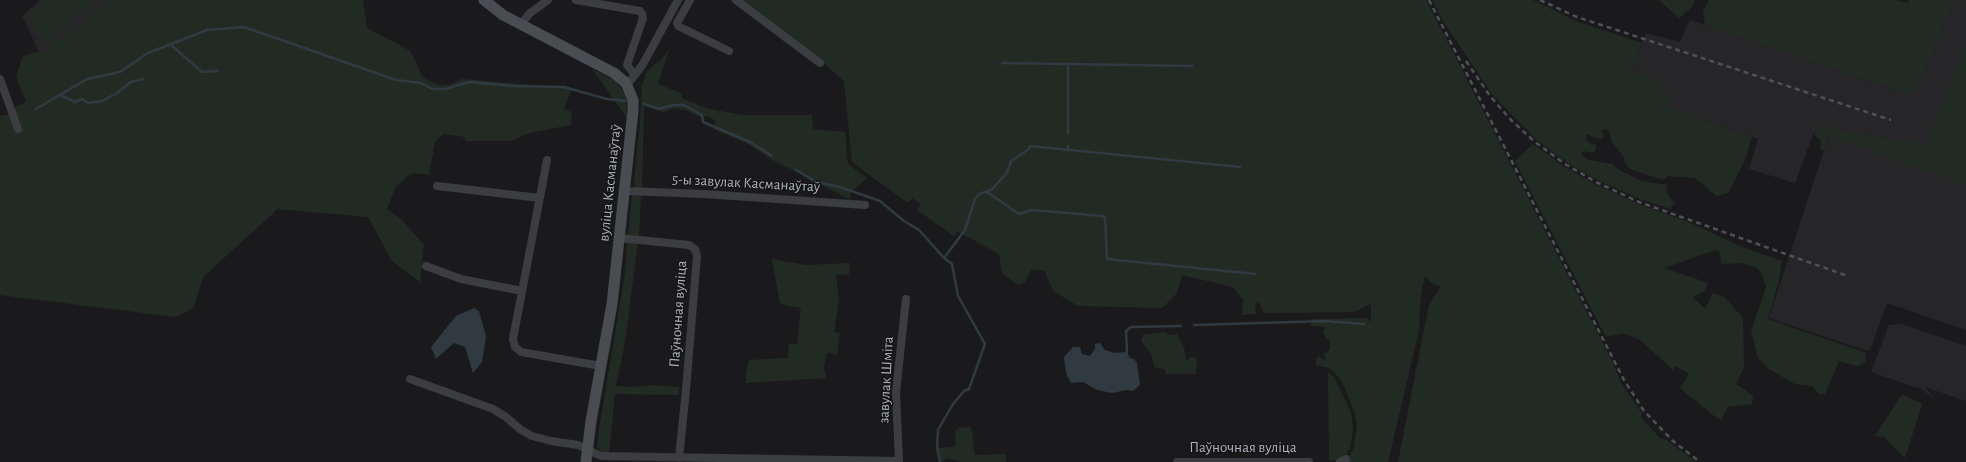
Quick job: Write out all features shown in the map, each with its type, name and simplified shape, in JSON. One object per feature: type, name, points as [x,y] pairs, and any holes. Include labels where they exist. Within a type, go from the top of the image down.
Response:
[{"type":"main road","name":"вуліца Касманаўтаў","points":[[484,0],[503,16],[614,73],[626,84],[633,100],[625,191],[612,304],[600,366],[586,462]]},
{"type":"street","points":[[521,24],[530,13],[548,0]]},
{"type":"street","points":[[576,0],[640,11],[643,18],[627,65],[635,75]]},
{"type":"street","points":[[626,84],[635,75],[678,0]]},
{"type":"street","points":[[690,0],[677,23],[678,26],[729,51]]},
{"type":"street","points":[[736,0],[820,63]]},
{"type":"street","points":[[0,79],[18,129]]},
{"type":"street","points":[[547,160],[513,339],[515,347],[521,352],[600,366]]},
{"type":"street","points":[[437,186],[540,198]]},
{"type":"street","name":"5-ы завулак Касманаўтаў","points":[[625,191],[711,194],[865,205]]},
{"type":"street","name":"Паўночная вуліца","points":[[619,238],[689,245],[695,249],[696,256],[686,390],[679,458]]},
{"type":"street","points":[[426,266],[461,279],[522,291]]},
{"type":"street","name":"завулак Шміта","points":[[899,462],[896,392],[906,299]]},
{"type":"street","points":[[410,379],[493,409],[506,416],[521,430],[532,436],[551,441],[578,445],[606,457],[899,462]]},
{"type":"street","name":"Паўночная вуліца","points":[[1178,462],[1309,462]]},
{"type":"shaded area","points":[[40,0],[140,0],[42,58],[22,16]]},
{"type":"shaded area","points":[[45,0],[97,0],[44,45],[28,15]]},
{"type":"shaded area","points":[[113,0],[363,0],[367,28],[411,52],[422,76],[433,83],[449,85],[462,79],[564,86],[572,88],[564,109],[572,112],[571,125],[529,133],[511,141],[465,141],[465,137],[443,134],[435,142],[429,175],[414,173],[410,174],[395,188],[387,209],[403,221],[424,245],[420,282],[392,261],[368,217],[278,209],[204,276],[193,308],[176,317],[0,295],[0,116],[14,113],[12,108],[26,102],[16,77],[23,56],[46,49]]},
{"type":"shaded area","points":[[741,0],[1426,0],[1612,361],[1622,385],[1642,413],[1641,417],[1660,438],[1667,440],[1696,462],[1398,462],[1429,305],[1441,286],[1434,285],[1425,276],[1421,294],[1419,330],[1388,462],[1346,462],[1354,448],[1357,425],[1354,411],[1343,384],[1335,373],[1330,368],[1316,365],[1316,359],[1319,356],[1326,361],[1324,354],[1330,350],[1330,340],[1326,339],[1323,332],[1326,327],[1311,326],[1311,319],[1366,318],[1371,322],[1371,304],[1354,312],[1264,313],[1259,303],[1255,302],[1256,314],[1242,315],[1243,300],[1233,287],[1182,275],[1177,293],[1162,308],[1078,306],[1053,291],[1044,270],[1031,270],[1025,282],[1018,285],[1002,273],[999,254],[957,231],[954,236],[917,210],[921,204],[912,198],[908,203],[852,162],[844,81],[813,54]]},
{"type":"shaded area","points":[[1432,0],[1533,0],[1576,21],[1642,43],[1632,71],[1663,83],[1670,107],[1752,137],[1745,160],[1728,193],[1717,196],[1695,178],[1668,176],[1665,179],[1659,179],[1630,169],[1624,162],[1624,157],[1612,142],[1609,130],[1604,129],[1601,131],[1604,135],[1603,138],[1599,139],[1587,134],[1586,139],[1591,144],[1597,145],[1594,153],[1584,151],[1581,153],[1582,156],[1588,160],[1612,164],[1621,171],[1642,181],[1667,185],[1666,192],[1675,204],[1672,205],[1671,209],[1640,199],[1597,180],[1566,162],[1537,140],[1492,94],[1443,21]]},
{"type":"shaded area","points":[[1659,0],[1695,0],[1692,7],[1679,18]]},
{"type":"shaded area","points":[[1709,0],[1894,0],[1908,3],[1909,0],[1954,0],[1919,87],[1908,94],[1705,25],[1703,12]]},
{"type":"shaded area","points":[[1954,0],[1966,0],[1966,330],[1887,303],[1870,350],[1865,350],[1769,318],[1829,135],[1916,166],[1925,144],[1871,136],[1817,124],[1795,183],[1749,169],[1758,139],[1670,107],[1663,83],[1632,71],[1646,33],[1680,42],[1690,20],[1908,94],[1919,87]]},
{"type":"shaded area","points":[[669,49],[658,84],[683,94],[681,98],[709,109],[743,115],[812,115],[813,129],[845,132],[848,164],[867,178],[850,193],[851,200],[771,159],[748,144],[713,129],[716,121],[708,116],[700,117],[685,110],[674,108],[664,112],[644,106],[642,189],[636,188],[634,182],[640,124],[642,85],[647,71],[660,61]]},
{"type":"shaded area","points":[[1964,50],[1966,50],[1966,185],[1829,135],[1823,152],[1820,149],[1821,141],[1814,134],[1817,124],[1871,136],[1925,144]]},
{"type":"shaded area","points":[[592,69],[615,81],[622,90],[626,99],[627,118]]},
{"type":"shaded area","points":[[1533,144],[1563,166],[1595,184],[1638,204],[1686,221],[1742,247],[1782,261],[1779,280],[1768,319],[1866,353],[1866,361],[1858,366],[1839,361],[1825,394],[1819,394],[1812,386],[1795,384],[1769,369],[1758,358],[1751,331],[1766,288],[1762,273],[1755,267],[1741,263],[1721,264],[1720,252],[1715,250],[1664,268],[1708,283],[1705,291],[1693,297],[1705,309],[1713,293],[1724,297],[1743,318],[1744,368],[1736,384],[1753,396],[1752,404],[1728,407],[1721,420],[1713,415],[1680,388],[1689,374],[1676,366],[1673,370],[1640,340],[1624,333],[1606,337],[1515,161]]},
{"type":"shaded area","points":[[641,193],[639,238],[628,236],[632,196]]},
{"type":"shaded area","points":[[638,242],[625,342],[616,386],[630,387],[653,385],[679,387],[679,395],[615,394],[609,453],[602,453],[597,447],[625,274],[627,243]]},
{"type":"shaded area","points":[[772,259],[806,265],[850,263],[849,274],[836,275],[839,300],[834,332],[840,333],[837,355],[828,353],[826,356],[824,368],[826,378],[746,383],[749,360],[788,358],[789,344],[797,344],[801,308],[780,304]]},
{"type":"shaded area","points":[[474,308],[479,311],[486,337],[482,362],[473,373],[465,347],[454,343],[436,359],[431,347],[456,316]]},
{"type":"shaded area","points":[[1902,324],[1966,346],[1966,401],[1925,387],[1936,401],[1923,390],[1871,372],[1889,325]]},
{"type":"shaded area","points":[[1164,332],[1170,335],[1177,334],[1184,347],[1186,360],[1190,357],[1195,357],[1197,363],[1196,374],[1166,374],[1165,369],[1155,368],[1151,354],[1141,341],[1143,335]]},
{"type":"shaded area","points":[[1100,343],[1105,350],[1114,353],[1127,352],[1130,358],[1134,359],[1137,363],[1140,385],[1133,391],[1127,390],[1112,393],[1097,390],[1083,382],[1071,383],[1066,373],[1064,357],[1073,347],[1080,347],[1082,354],[1090,356],[1095,349],[1095,344]]},
{"type":"shaded area","points":[[1328,372],[1334,377],[1351,412],[1353,429],[1350,448],[1345,457],[1340,460],[1329,461]]},
{"type":"shaded area","points":[[1902,394],[1922,404],[1905,458],[1884,437],[1875,436]]},
{"type":"shaded area","points":[[971,427],[975,455],[1006,454],[1006,462],[961,462],[947,458],[940,462],[937,448],[954,447],[956,443],[955,432],[958,428]]},
{"type":"waterway","points":[[36,109],[87,79],[120,72],[148,53],[207,30],[244,27],[396,80],[421,83],[432,89],[445,89],[469,82],[515,86],[564,87],[607,99],[626,101]]},
{"type":"waterway","points":[[170,44],[202,72],[218,71]]},
{"type":"waterway","points":[[1002,63],[1192,66]]},
{"type":"waterway","points":[[1068,64],[1068,134]]},
{"type":"waterway","points":[[60,95],[75,102],[82,99],[88,103],[102,101],[117,93],[131,82],[143,79]]},
{"type":"waterway","points":[[644,104],[659,109],[674,105],[684,105],[702,115],[703,122],[750,142],[772,156]]},
{"type":"waterway","points":[[944,258],[965,230],[975,199],[979,194],[991,190],[1007,173],[1011,161],[1029,149],[1030,146],[1240,167]]},
{"type":"waterway","points":[[796,170],[816,182],[840,187],[880,201],[904,221],[919,230],[944,258],[952,264],[958,296],[985,344],[969,389],[964,391],[953,404],[938,430],[937,448],[940,462]]},
{"type":"waterway","points":[[987,192],[1019,214],[1031,210],[1103,216],[1105,218],[1107,259],[1255,274]]},
{"type":"waterway","points":[[1194,325],[1325,321],[1364,324]]},
{"type":"waterway","points":[[1127,352],[1126,331],[1131,327],[1181,326]]},
{"type":"railway","points":[[1429,0],[1624,380],[1644,411],[1673,441],[1700,462]]},
{"type":"railway","points":[[1540,0],[1577,17],[1891,120]]},
{"type":"railway","points":[[1466,61],[1490,96],[1511,120],[1535,142],[1565,164],[1596,182],[1639,202],[1845,275]]}]
